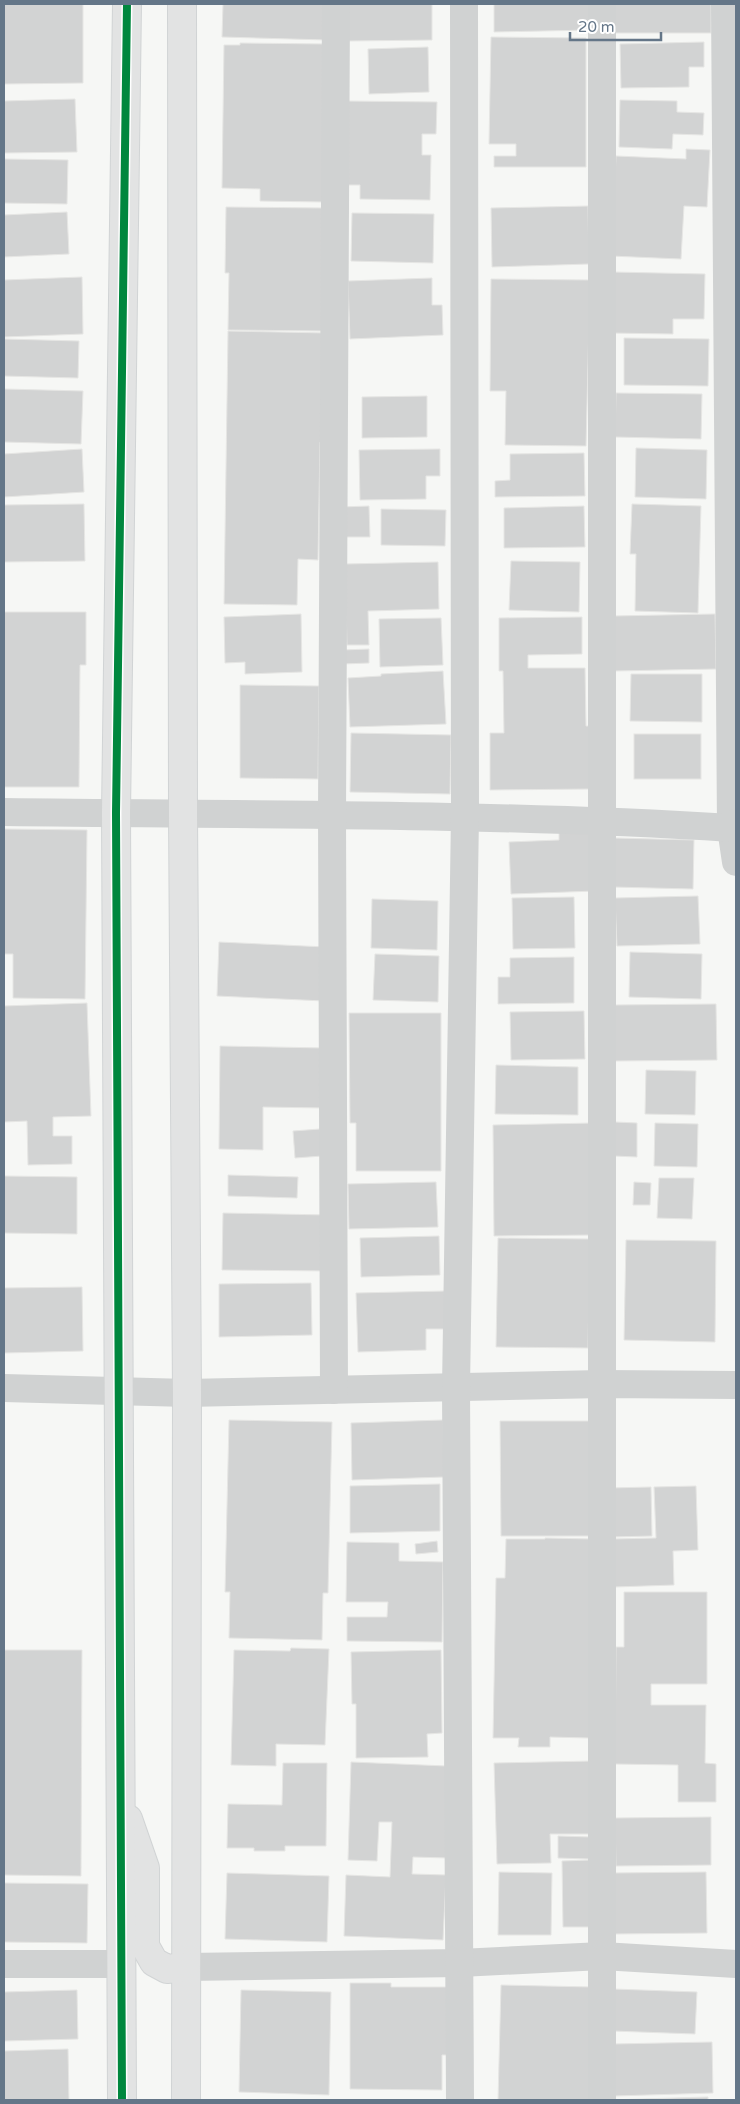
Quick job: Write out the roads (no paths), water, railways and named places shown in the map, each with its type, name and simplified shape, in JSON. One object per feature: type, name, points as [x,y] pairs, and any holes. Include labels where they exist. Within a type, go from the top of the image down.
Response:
[{"type":"street","points":[[122,2100],[117,1392],[116,813],[127,4]]},
{"type":"street","points":[[182,4],[183,814],[187,1393],[186,2100]]},
{"type":"street","points":[[334,1390],[332,816],[336,4]]},
{"type":"street","points":[[460,2100],[456,1388],[466,816],[464,4]]},
{"type":"street","points":[[602,4],[602,2100]]},
{"type":"street","points":[[725,4],[731,186],[734,825],[736,862]]},
{"type":"street","points":[[4,812],[466,816],[734,825]]},
{"type":"street","points":[[4,1388],[187,1393],[602,1384],[736,1385]]},
{"type":"street","points":[[121,1799],[145,1868],[145,1946],[154,1962],[167,1969],[186,1967],[460,1963],[602,1956],[736,1964]]},
{"type":"street","points":[[4,1964],[120,1964]]}]
